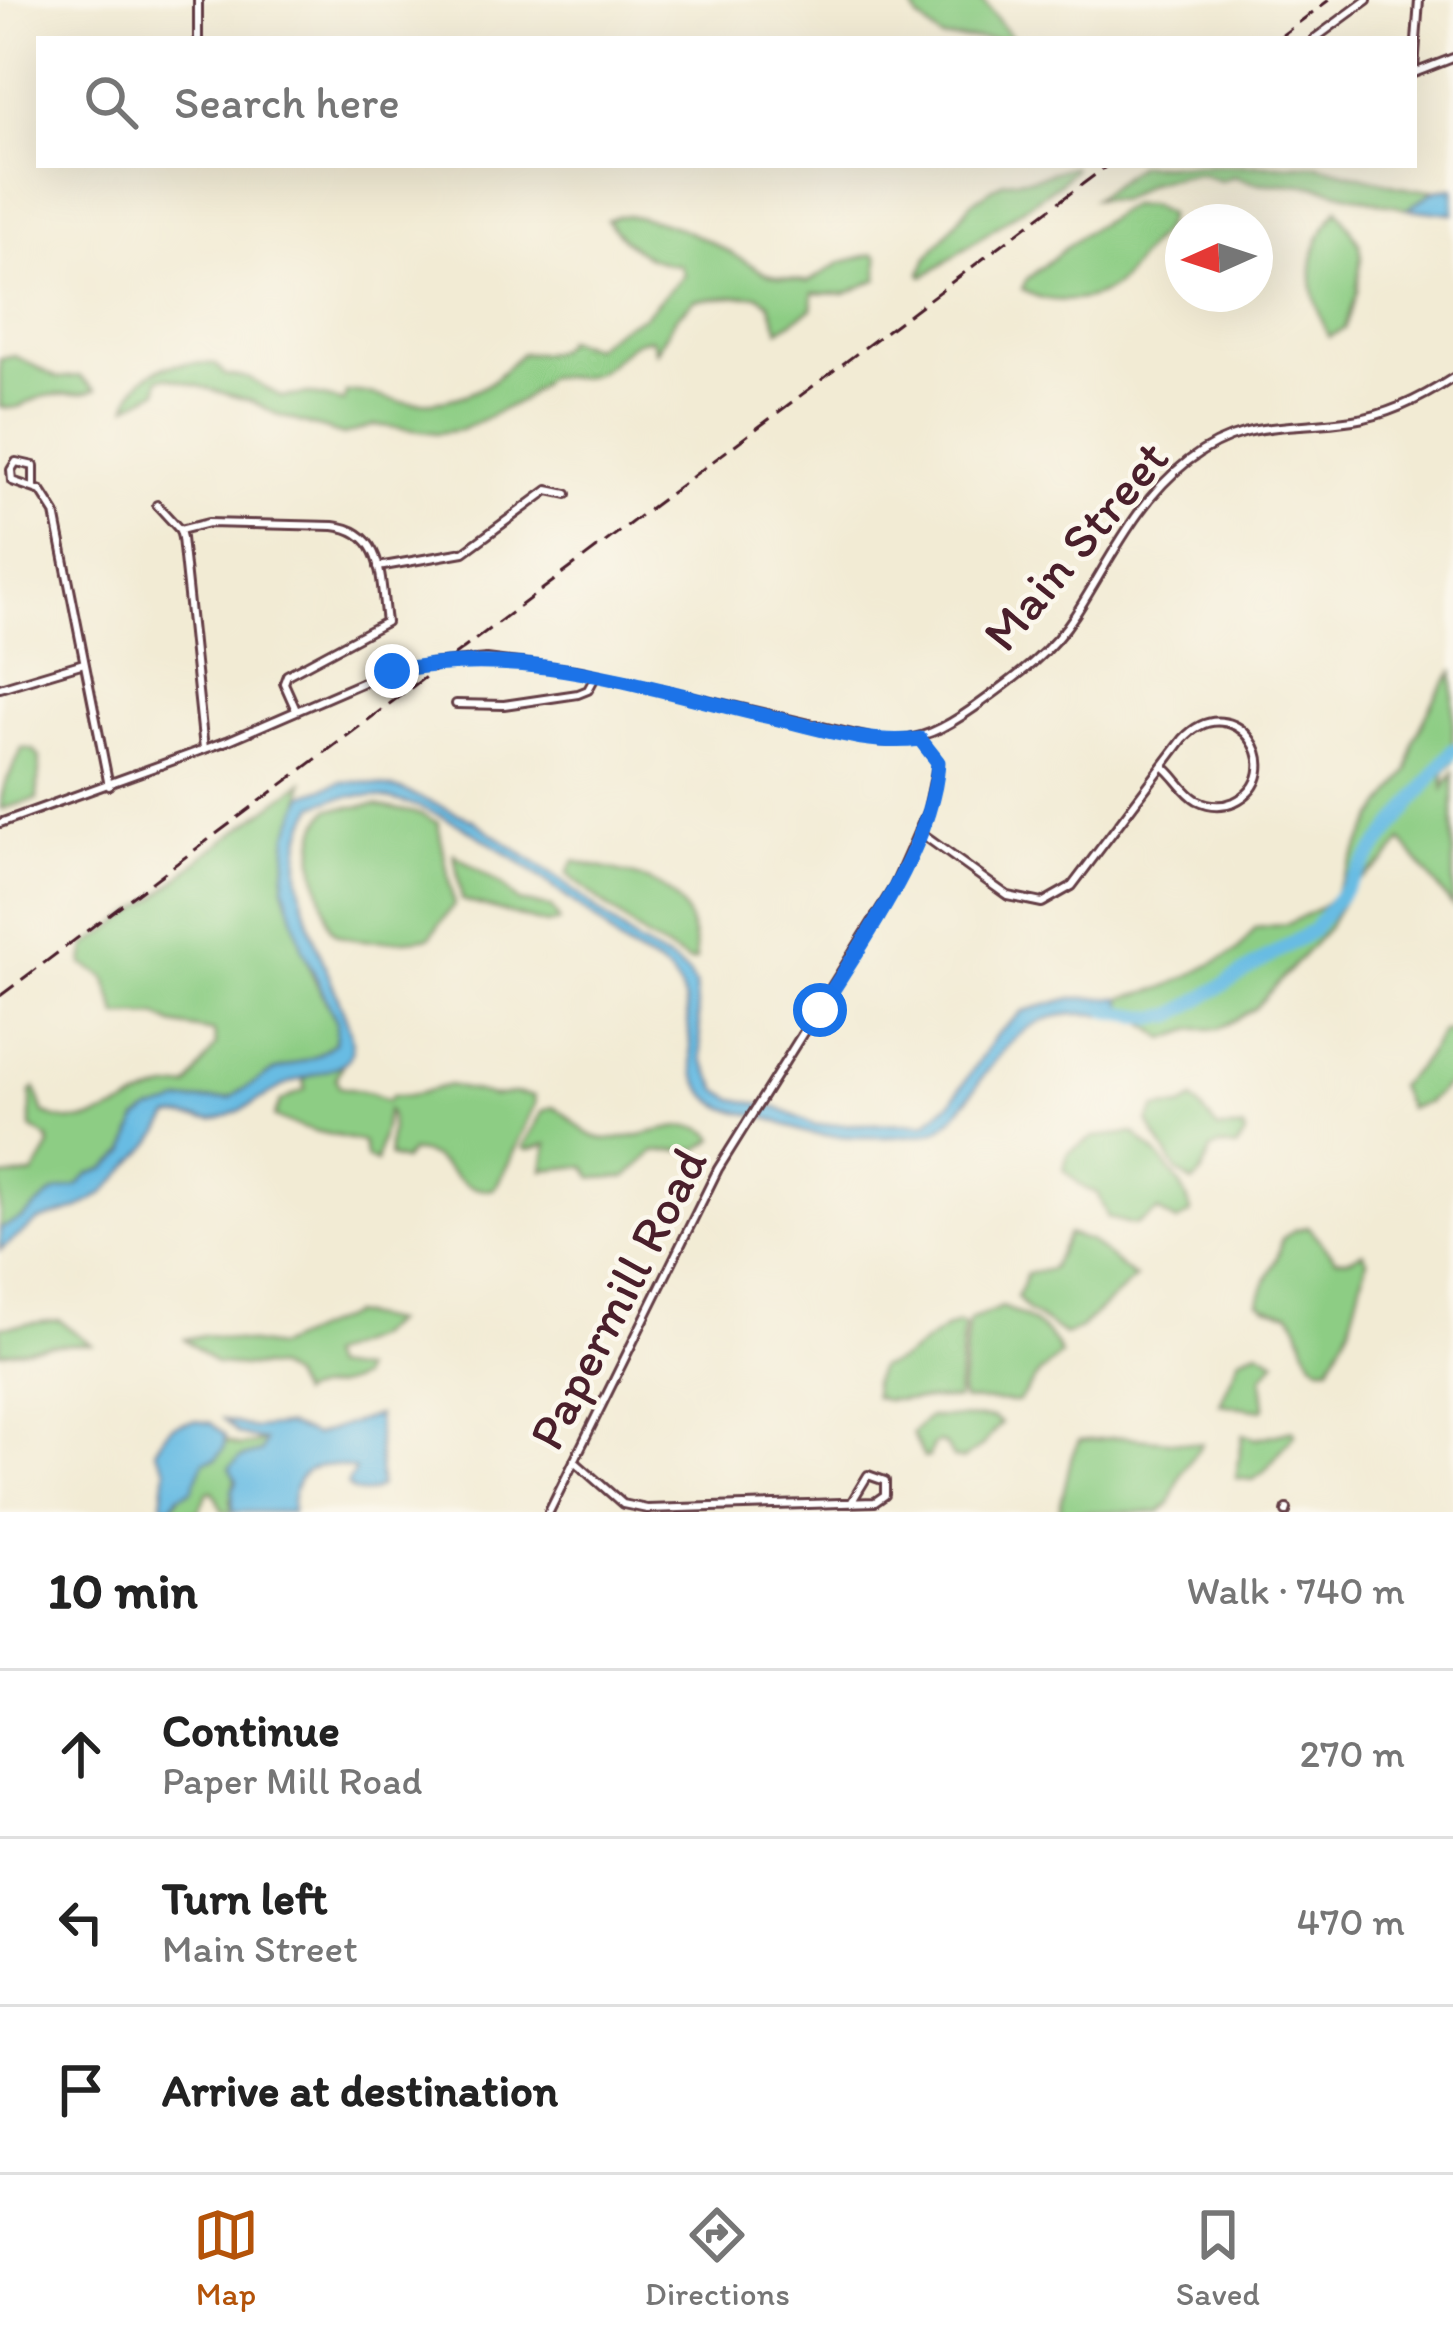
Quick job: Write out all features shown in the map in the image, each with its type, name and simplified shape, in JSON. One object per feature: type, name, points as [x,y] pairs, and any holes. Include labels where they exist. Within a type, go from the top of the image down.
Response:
[{"type":"street","points":[[198,0],[198,36]]},
{"type":"street","points":[[1318,36],[1367,0]]},
{"type":"street","points":[[1416,36],[1419,0]]},
{"type":"street","points":[[1417,70],[1453,58]]},
{"type":"street","name":"Main Street","points":[[920,739],[962,716],[1051,646],[1135,516],[1186,461],[1251,428],[1376,416],[1453,378]]},
{"type":"street","points":[[34,488],[34,466],[16,462],[10,470],[13,481],[41,491],[55,513],[110,786]]},
{"type":"street","points":[[378,567],[464,552],[548,490],[567,494]]},
{"type":"street","points":[[157,506],[181,530],[204,749]]},
{"type":"street","points":[[181,530],[208,524],[352,528],[370,544],[386,622],[287,675],[284,683],[296,710]]},
{"type":"street","points":[[0,823],[110,786],[382,674],[486,659],[596,675],[883,741],[920,739]]},
{"type":"street","points":[[0,688],[84,663]]},
{"type":"street","points":[[456,704],[503,705],[578,694],[588,690],[596,675]]},
{"type":"street","points":[[919,832],[1008,896],[1031,904],[1052,900],[1072,886],[1163,766],[1192,730],[1218,721],[1246,733],[1260,767],[1250,791],[1239,800],[1214,806],[1190,795],[1163,766]]},
{"type":"street","name":"Papermill Road","points":[[550,1512],[718,1169],[894,886],[937,780],[938,762],[920,739]]},
{"type":"street","points":[[574,1461],[612,1496],[634,1507],[851,1503],[881,1500],[885,1481],[868,1475],[851,1503]]},
{"type":"green space","points":[[909,0],[982,0],[1011,36],[939,36],[918,18]]},
{"type":"green space","points":[[1134,168],[1330,168],[1411,189],[1436,190],[1407,209],[1308,185],[1257,183],[1234,176],[1221,181],[1200,174],[1149,183],[1120,200],[1094,199]]},
{"type":"green space","points":[[1074,169],[923,276],[927,258],[972,202],[1004,181]]},
{"type":"green space","points":[[1130,205],[1150,205],[1165,212],[1162,231],[1126,275],[1103,293],[1067,300],[1043,298],[1022,289],[1027,279],[1083,234]]},
{"type":"green space","points":[[1338,209],[1359,243],[1361,257],[1357,292],[1344,329],[1329,337],[1316,302],[1312,270],[1319,240]]},
{"type":"green space","points":[[617,216],[674,226],[765,273],[808,282],[842,262],[873,254],[878,257],[878,279],[845,294],[813,293],[812,309],[779,330],[769,303],[757,295],[695,300],[677,316],[656,352],[652,339],[644,339],[596,373],[548,377],[522,400],[461,430],[437,433],[375,425],[344,435],[167,377],[159,378],[158,391],[128,406],[140,382],[173,365],[215,364],[225,375],[248,378],[282,397],[310,394],[344,402],[346,393],[359,392],[424,403],[477,390],[522,353],[552,352],[565,340],[593,347],[644,316],[684,275],[680,265],[657,261],[630,245],[607,220]]},
{"type":"green space","points":[[15,356],[58,378],[79,376],[96,390],[0,407],[0,359]]},
{"type":"green space","points":[[1453,672],[1453,761],[1444,773],[1444,788],[1453,773],[1453,907],[1402,841],[1386,861],[1351,886],[1328,928],[1255,1008],[1219,1029],[1194,1029],[1165,1039],[1139,1019],[1125,1017],[1121,998],[1163,988],[1191,975],[1237,951],[1256,928],[1287,924],[1333,896],[1374,819],[1408,771],[1414,740]]},
{"type":"green space","points":[[22,748],[34,750],[40,758],[37,799],[1,809],[5,784]]},
{"type":"green space","points":[[303,782],[300,812],[288,834],[284,886],[313,977],[337,1022],[335,1043],[315,1057],[273,1071],[230,1098],[181,1102],[137,1120],[126,1152],[105,1169],[89,1174],[77,1186],[54,1192],[23,1218],[0,1229],[0,1177],[33,1175],[50,1146],[48,1139],[31,1128],[35,1088],[44,1113],[74,1121],[89,1119],[160,1091],[188,1087],[216,1045],[214,1032],[172,1024],[156,1015],[118,1016],[105,977],[83,964],[86,946]]},
{"type":"green space","points":[[375,805],[421,814],[438,823],[454,905],[430,937],[355,939],[336,934],[330,926],[315,870],[316,832],[329,809]]},
{"type":"green space","points":[[454,854],[519,902],[551,907],[560,922],[546,924],[462,900]]},
{"type":"green space","points":[[574,861],[641,878],[674,897],[693,933],[696,960],[691,962],[646,938],[567,874]]},
{"type":"green space","points":[[1443,1031],[1453,1032],[1453,1079],[1427,1103],[1408,1108],[1398,1086],[1420,1065]]},
{"type":"green space","points":[[344,1063],[336,1078],[339,1087],[387,1101],[449,1085],[493,1096],[534,1096],[535,1104],[498,1182],[493,1189],[479,1189],[423,1153],[411,1152],[403,1161],[390,1157],[388,1110],[376,1162],[366,1158],[363,1142],[274,1117],[280,1102],[305,1089],[304,1078]]},
{"type":"green space","points":[[1193,1100],[1218,1129],[1244,1129],[1246,1134],[1236,1148],[1211,1150],[1201,1175],[1192,1183],[1177,1171],[1148,1122],[1156,1108],[1181,1107]]},
{"type":"green space","points":[[552,1107],[599,1138],[694,1127],[715,1139],[699,1149],[654,1152],[627,1177],[593,1178],[585,1166],[543,1170],[547,1144],[523,1147],[543,1111]]},
{"type":"green space","points":[[1134,1133],[1183,1190],[1191,1213],[1177,1222],[1158,1211],[1135,1225],[1108,1218],[1097,1193],[1064,1170],[1068,1153],[1094,1137]]},
{"type":"green space","points":[[1308,1227],[1336,1259],[1363,1252],[1367,1260],[1350,1326],[1329,1366],[1313,1360],[1290,1313],[1259,1302],[1282,1239]]},
{"type":"green space","points":[[1068,1234],[1090,1241],[1135,1278],[1079,1329],[1065,1335],[1028,1311],[1017,1297],[1027,1274],[1051,1269]]},
{"type":"green space","points":[[1002,1307],[1037,1325],[1061,1355],[1018,1402],[964,1400],[970,1320]]},
{"type":"green space","points":[[351,1314],[392,1322],[374,1337],[326,1356],[330,1367],[361,1371],[359,1378],[299,1395],[290,1377],[276,1368],[216,1364],[185,1339],[203,1335],[276,1347]]},
{"type":"green space","points":[[59,1320],[91,1344],[0,1353],[0,1327]]},
{"type":"green space","points":[[958,1323],[964,1325],[957,1399],[884,1400],[874,1396],[879,1367],[901,1360]]},
{"type":"green space","points":[[1258,1350],[1276,1360],[1262,1377],[1265,1407],[1220,1404],[1240,1357]]},
{"type":"green space","points":[[929,1417],[993,1418],[1001,1423],[982,1446],[962,1460],[953,1458],[939,1442],[924,1458],[912,1433]]},
{"type":"green space","points":[[1293,1430],[1295,1434],[1264,1472],[1253,1480],[1236,1478],[1243,1434],[1256,1439]]},
{"type":"green space","points":[[1124,1437],[1202,1444],[1182,1472],[1170,1503],[1159,1512],[1059,1512],[1079,1441]]},
{"type":"green space","points":[[226,1441],[239,1446],[265,1441],[261,1452],[240,1458],[230,1502],[233,1512],[223,1512],[213,1491],[198,1512],[172,1507],[204,1461],[216,1459]]},
{"type":"water","points":[[1453,188],[1453,214],[1407,209],[1436,190]]},
{"type":"water","points":[[342,782],[402,790],[473,820],[563,882],[637,943],[689,974],[695,985],[702,1058],[719,1090],[814,1125],[926,1123],[951,1102],[996,1035],[1023,1011],[1072,998],[1121,998],[1125,1017],[1073,1014],[1036,1023],[1007,1047],[950,1120],[929,1133],[878,1137],[802,1132],[731,1110],[709,1097],[693,1067],[683,996],[664,969],[622,945],[536,874],[464,827],[388,798],[350,796],[315,806],[301,840],[299,877],[307,915],[346,1019],[352,1043],[348,1059],[224,1117],[170,1117],[154,1141],[104,1193],[77,1209],[38,1221],[0,1250],[0,1229],[23,1218],[54,1192],[77,1186],[89,1174],[105,1169],[126,1152],[137,1120],[149,1111],[181,1102],[230,1098],[273,1071],[315,1057],[335,1043],[337,1022],[303,950],[284,886],[288,834],[304,795]]},
{"type":"water","points":[[377,1415],[380,1486],[372,1492],[355,1491],[347,1485],[355,1470],[318,1467],[301,1476],[292,1512],[233,1512],[232,1490],[237,1481],[229,1468],[240,1458],[261,1452],[265,1441],[238,1434],[224,1420],[254,1428],[286,1425],[315,1435]]},
{"type":"water","points":[[195,1421],[211,1423],[225,1436],[224,1448],[216,1459],[204,1461],[192,1490],[178,1496],[169,1509],[162,1503],[166,1469],[155,1450],[170,1428]]},
{"type":"waterway","points":[[1108,1011],[1155,1018],[1174,1015],[1313,930],[1453,750]]},
{"type":"railway","points":[[1281,36],[1329,0]]},
{"type":"railway","points":[[0,996],[1104,168]]},
{"type":"route","points":[[392,671],[466,660],[511,660],[581,671],[835,732],[883,741],[920,739],[938,762],[928,810],[894,886],[820,1010]]}]
